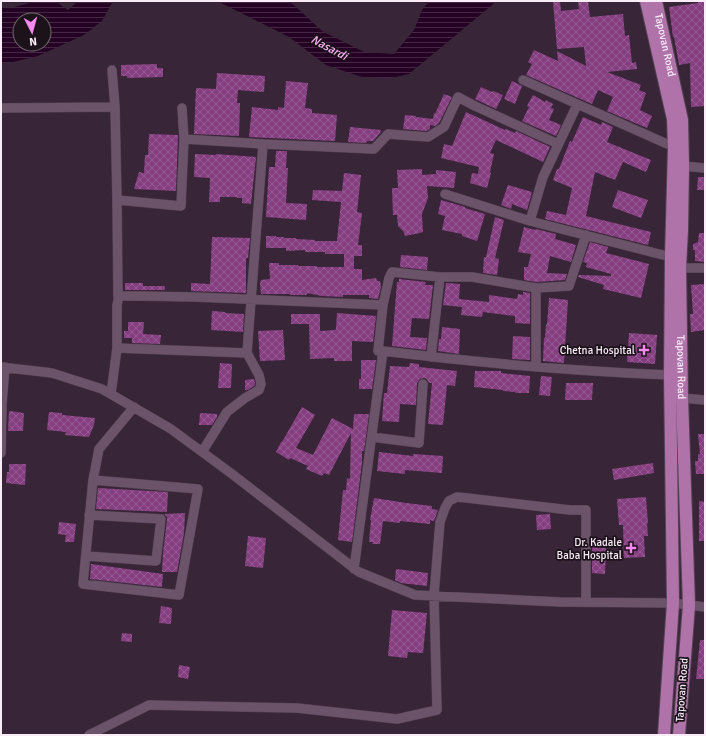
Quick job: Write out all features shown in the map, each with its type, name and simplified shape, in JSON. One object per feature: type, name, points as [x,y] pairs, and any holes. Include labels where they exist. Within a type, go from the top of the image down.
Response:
[{"type":"main road","points":[[646,1],[673,119],[674,147],[674,264],[670,375],[673,604],[664,735]]},
{"type":"main road","name":"Tapovan Road","points":[[656,1],[682,120],[682,230],[674,264],[682,398],[689,605],[679,735]]},
{"type":"street","points":[[111,394],[117,348],[118,297],[115,107],[112,70]]},
{"type":"street","points":[[523,80],[674,147]]},
{"type":"street","points":[[184,139],[374,149],[388,134],[428,137],[444,127],[458,97],[558,144]]},
{"type":"street","points":[[530,221],[543,177],[577,105]]},
{"type":"street","points":[[1,108],[115,107]]},
{"type":"street","points":[[117,200],[181,206],[184,139],[182,108]]},
{"type":"street","points":[[202,452],[227,412],[245,398],[260,390],[261,384],[259,375],[247,353],[263,144]]},
{"type":"street","points":[[683,166],[705,168]]},
{"type":"street","points":[[445,194],[530,221],[586,235],[674,264],[705,268]]},
{"type":"street","points":[[586,235],[569,286],[536,288],[472,277],[440,277],[392,272],[389,278],[383,305],[378,351],[608,373],[670,375]]},
{"type":"street","points":[[431,357],[440,277]]},
{"type":"street","points":[[536,288],[536,367]]},
{"type":"street","points":[[118,297],[139,296],[252,299],[383,305]]},
{"type":"street","points":[[117,348],[247,353]]},
{"type":"street","points":[[354,569],[383,351]]},
{"type":"street","points":[[1,453],[3,367],[52,373],[102,388],[171,429],[354,569],[415,595],[560,602],[673,604],[705,607]]},
{"type":"street","points":[[372,437],[419,443],[423,384]]},
{"type":"street","points":[[682,398],[705,400]]},
{"type":"street","points":[[93,480],[198,489],[179,596],[83,584],[93,480],[99,449],[134,407]]},
{"type":"street","points":[[89,735],[149,705],[297,708],[397,719],[437,710],[434,596],[440,522],[444,508],[449,501],[457,497],[570,510],[586,510],[586,602]]},
{"type":"street","points":[[86,556],[156,561],[161,519],[89,515]]},
{"type":"water","points":[[38,1],[55,1],[68,10],[78,1],[113,1],[102,21],[84,35],[52,50],[52,12],[12,12],[12,52],[47,52],[38,56],[9,63],[1,62],[1,8],[14,7]]},
{"type":"water","name":"Nasardi","points":[[217,1],[287,1],[294,5],[322,31],[364,52],[394,54],[414,30],[423,8],[430,1],[497,1],[409,74],[391,78],[362,77],[326,65],[289,37]]},
{"type":"building","points":[[553,1],[560,1],[561,11],[579,9],[578,1],[588,1],[590,17],[623,14],[625,36],[629,35],[632,63],[636,62],[637,69],[607,72],[641,85],[639,90],[646,93],[640,110],[652,116],[647,128],[607,111],[613,97],[598,90],[592,104],[526,75],[532,64],[528,62],[534,50],[558,61],[557,51],[586,66],[584,47],[557,49]]},
{"type":"building","points":[[698,1],[705,1],[705,106],[691,107],[690,63],[679,65],[669,7],[698,3]]},
{"type":"building","points":[[157,64],[157,68],[163,68],[163,77],[127,78],[127,76],[121,76],[121,65]]},
{"type":"building","points":[[217,73],[265,76],[264,92],[238,90],[237,103],[240,103],[239,136],[194,134],[196,88],[216,89]]},
{"type":"building","points":[[286,81],[308,83],[305,108],[312,109],[312,113],[337,115],[335,141],[249,137],[252,107],[278,110],[278,107],[284,108]]},
{"type":"building","points":[[512,81],[522,86],[515,104],[504,99]]},
{"type":"building","points":[[481,87],[503,95],[496,109],[475,99]]},
{"type":"building","points":[[444,94],[452,97],[439,123],[435,126],[430,125],[430,129],[426,131],[403,129],[405,115],[433,119],[434,113],[435,114]]},
{"type":"building","points":[[533,95],[545,102],[546,100],[553,104],[551,108],[554,109],[549,120],[561,125],[556,136],[522,121],[529,107],[527,106]]},
{"type":"building","points":[[466,112],[505,130],[506,129],[515,133],[516,131],[550,147],[543,162],[496,140],[490,153],[494,154],[487,188],[470,183],[472,173],[478,174],[479,167],[441,158],[444,144],[452,146]]},
{"type":"building","points":[[583,117],[601,125],[602,122],[613,127],[607,142],[651,160],[646,172],[623,162],[615,180],[595,172],[586,216],[651,232],[648,245],[545,219],[547,211],[566,215],[572,188],[553,180],[570,141],[572,142]]},
{"type":"building","points":[[350,127],[381,130],[373,141],[367,141],[366,143],[348,142]]},
{"type":"building","points":[[149,134],[178,135],[176,191],[134,189],[139,172],[144,173],[145,155],[148,155]]},
{"type":"building","points":[[276,151],[287,151],[286,168],[288,168],[286,203],[307,204],[306,220],[266,217],[269,167],[275,167]]},
{"type":"building","points":[[195,154],[256,157],[251,204],[242,203],[242,198],[237,197],[220,197],[220,202],[209,202],[210,178],[194,177]]},
{"type":"building","points":[[422,169],[422,175],[436,174],[436,170],[456,172],[454,188],[427,186],[428,198],[422,214],[423,232],[405,236],[403,231],[398,226],[397,215],[393,215],[392,188],[398,188],[397,170]]},
{"type":"building","points":[[344,173],[361,175],[357,212],[362,213],[358,245],[362,245],[362,256],[354,256],[354,269],[362,269],[362,280],[376,278],[377,281],[380,281],[381,287],[378,299],[369,298],[369,295],[343,295],[343,297],[322,296],[307,293],[307,295],[261,294],[261,280],[270,279],[269,263],[279,263],[279,265],[344,267],[344,254],[305,252],[305,250],[286,251],[286,248],[266,248],[266,236],[315,241],[337,241],[341,202],[312,200],[313,190],[342,191]]},
{"type":"building","points":[[698,177],[705,177],[705,190],[697,190]]},
{"type":"building","points":[[508,185],[532,192],[527,210],[512,204],[511,209],[501,205]]},
{"type":"building","points":[[618,190],[648,200],[641,218],[612,207]]},
{"type":"building","points":[[441,200],[485,214],[477,241],[462,236],[462,234],[442,230],[445,216],[438,214]]},
{"type":"building","points":[[495,217],[504,220],[495,258],[499,259],[497,275],[483,273],[484,257],[486,257]]},
{"type":"building","points":[[524,227],[556,234],[555,239],[576,245],[571,262],[550,256],[547,273],[567,274],[565,280],[536,282],[524,280],[524,267],[528,267],[531,254],[518,252]]},
{"type":"building","points":[[699,233],[705,233],[705,262],[695,261],[695,250],[693,250],[693,244],[698,242]]},
{"type":"building","points":[[212,237],[250,238],[248,258],[246,258],[246,293],[191,291],[191,283],[210,284]]},
{"type":"building","points":[[590,242],[608,247],[606,253],[649,264],[641,298],[603,289],[604,285],[578,277],[579,275],[611,276],[611,274],[586,267],[587,263],[583,262]]},
{"type":"building","points":[[401,255],[428,257],[427,270],[400,267]]},
{"type":"building","points":[[399,279],[426,282],[425,285],[433,285],[429,319],[412,318],[410,337],[427,338],[426,350],[392,346],[397,282],[399,282]]},
{"type":"building","points":[[125,283],[143,283],[143,286],[165,286],[165,290],[125,290]]},
{"type":"building","points":[[446,283],[460,284],[459,299],[489,302],[489,295],[517,299],[518,294],[523,295],[523,292],[530,293],[530,324],[515,323],[515,316],[483,312],[482,317],[461,315],[462,307],[443,305]]},
{"type":"building","points":[[705,284],[705,330],[691,332],[690,314],[693,314],[691,285]]},
{"type":"building","points":[[549,298],[568,300],[564,363],[543,361]]},
{"type":"building","points":[[212,311],[244,314],[243,332],[211,330]]},
{"type":"building","points":[[337,313],[376,316],[373,342],[352,341],[352,361],[334,361],[334,358],[310,359],[309,324],[291,324],[291,314],[320,314],[320,331],[336,329]]},
{"type":"building","points":[[128,322],[144,322],[143,334],[161,335],[160,344],[132,343],[132,338],[124,338],[124,331],[128,331]]},
{"type":"building","points":[[442,327],[460,329],[459,354],[438,351]]},
{"type":"building","points":[[283,330],[285,360],[260,361],[258,331]]},
{"type":"building","points":[[629,333],[657,335],[655,364],[627,362]]},
{"type":"building","points":[[513,336],[530,337],[530,360],[512,359]]},
{"type":"building","points":[[361,360],[376,360],[372,389],[359,389],[359,379],[361,379]]},
{"type":"building","points":[[220,363],[232,364],[231,388],[218,388]]},
{"type":"building","points":[[410,363],[419,364],[419,367],[457,371],[455,386],[447,385],[443,425],[428,424],[432,383],[429,383],[427,379],[424,378],[420,379],[417,383],[416,405],[400,404],[399,422],[382,421],[384,393],[387,393],[390,366],[409,367]]},
{"type":"building","points":[[475,371],[501,371],[501,373],[530,376],[529,393],[515,393],[516,392],[474,387]]},
{"type":"building","points":[[541,376],[552,377],[550,396],[539,395]]},
{"type":"building","points":[[254,379],[254,386],[248,390],[245,390],[245,380]]},
{"type":"building","points":[[566,383],[593,383],[592,400],[565,400]]},
{"type":"building","points":[[302,407],[315,415],[296,448],[313,455],[332,418],[353,429],[354,414],[369,414],[364,451],[362,451],[362,463],[352,542],[338,540],[343,490],[346,490],[347,478],[350,479],[351,433],[329,475],[324,473],[322,476],[306,469],[308,466],[290,458],[289,460],[276,452]]},
{"type":"building","points":[[9,411],[24,413],[23,431],[8,431]]},
{"type":"building","points":[[49,412],[62,413],[62,415],[95,418],[89,437],[65,435],[66,432],[47,430]]},
{"type":"building","points":[[200,413],[217,414],[217,417],[212,425],[199,425]]},
{"type":"building","points":[[698,434],[705,434],[705,474],[696,474],[695,461],[698,461],[698,454],[700,454]]},
{"type":"building","points":[[379,452],[413,456],[413,454],[443,456],[442,473],[405,470],[405,474],[377,471]]},
{"type":"building","points":[[653,463],[654,473],[614,480],[612,469]]},
{"type":"building","points":[[9,464],[26,464],[25,485],[6,483],[7,472],[9,472]]},
{"type":"building","points":[[98,488],[168,492],[167,512],[96,509]]},
{"type":"building","points":[[646,497],[648,536],[644,536],[645,557],[624,558],[623,525],[619,525],[617,499]]},
{"type":"building","points":[[374,498],[432,506],[432,509],[438,510],[434,521],[430,520],[430,524],[383,521],[380,544],[372,544],[373,542],[369,542],[370,520]]},
{"type":"building","points":[[699,501],[705,502],[705,541],[699,541]]},
{"type":"building","points":[[185,513],[184,533],[177,572],[162,572],[167,520],[167,517],[164,514]]},
{"type":"building","points":[[550,514],[551,529],[537,530],[536,515]]},
{"type":"building","points":[[59,522],[76,524],[74,542],[65,542],[66,535],[58,534]]},
{"type":"building","points":[[248,536],[266,538],[263,568],[245,566]]},
{"type":"building","points":[[592,547],[606,548],[605,574],[592,573]]},
{"type":"building","points":[[91,564],[163,574],[162,587],[90,579]]},
{"type":"building","points":[[396,569],[428,573],[427,586],[401,583],[395,580]]},
{"type":"building","points":[[161,606],[172,608],[171,624],[159,623]]},
{"type":"building","points":[[392,610],[427,613],[423,653],[408,652],[407,658],[388,656]]},
{"type":"building","points":[[122,633],[132,634],[132,642],[121,641]]},
{"type":"building","points":[[700,640],[705,640],[705,679],[696,679]]},
{"type":"building","points":[[179,665],[190,667],[188,679],[178,677]]},
{"type":"place","name":"Chetna Hospital","points":[[644,350]]},
{"type":"place","name":"Dr. Kadale Baba Hospital","points":[[631,548]]}]
